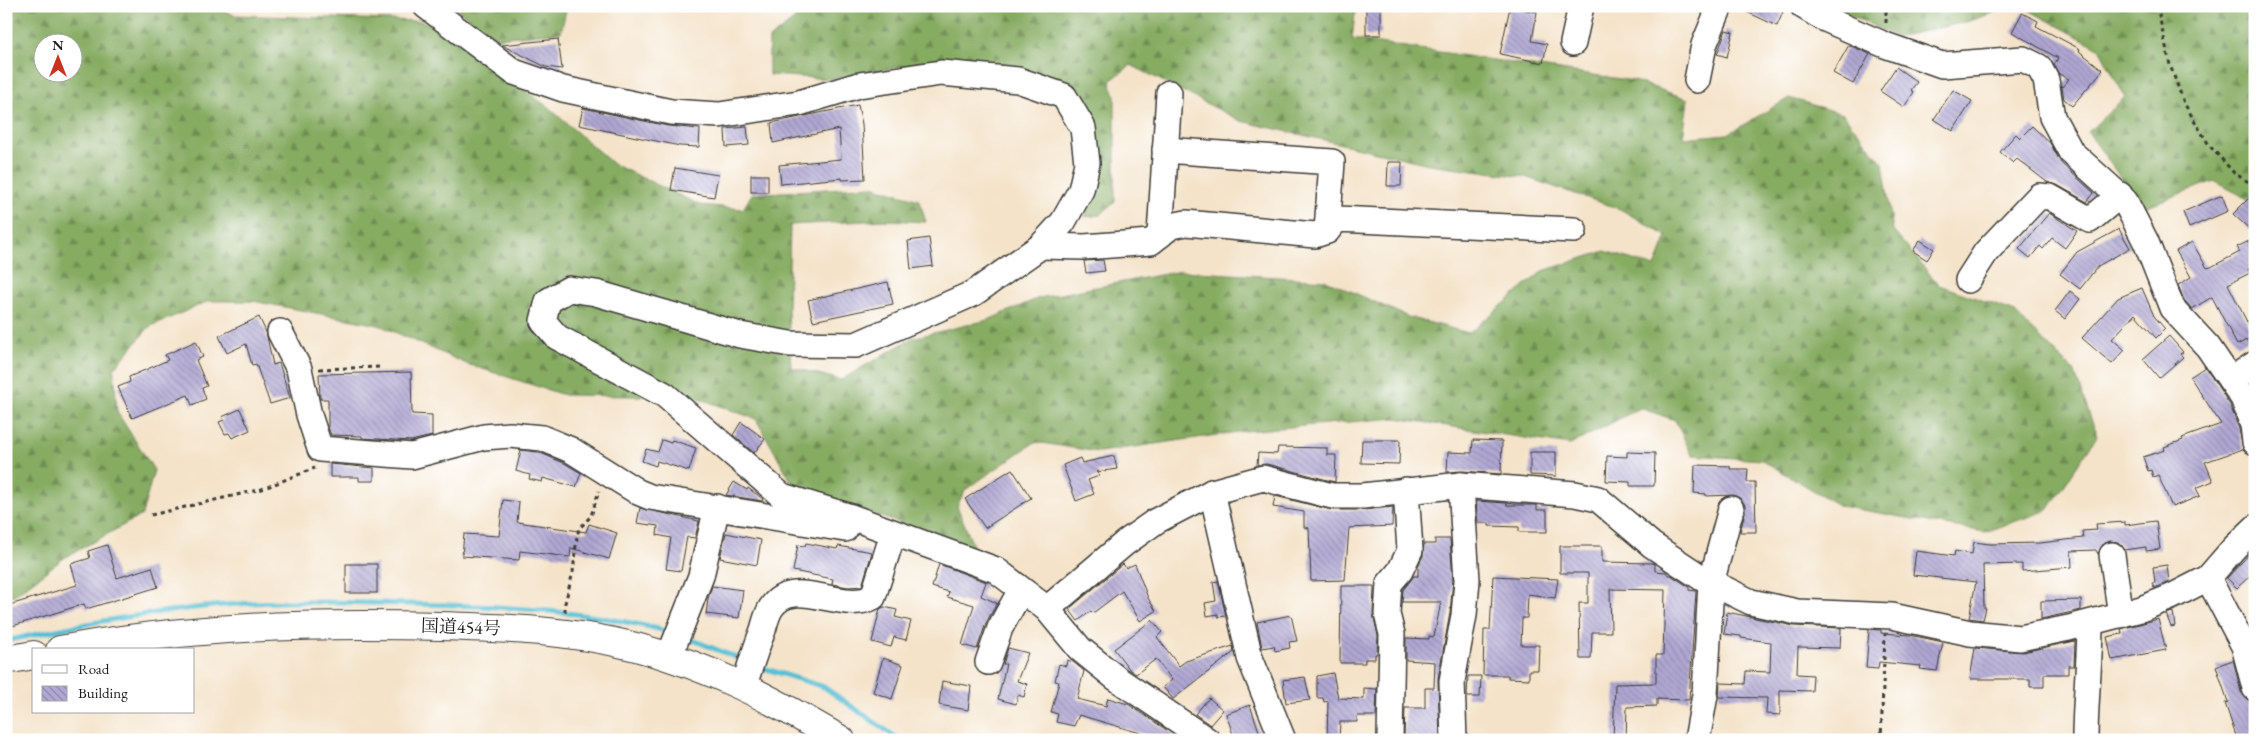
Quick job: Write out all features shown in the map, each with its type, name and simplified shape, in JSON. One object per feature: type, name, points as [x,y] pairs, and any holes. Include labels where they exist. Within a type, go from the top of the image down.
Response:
[{"type":"highway","name":"国道454号","points":[[73,648],[181,631],[269,626],[417,626],[527,629],[634,646],[669,657],[744,685],[841,740]]},
{"type":"highway","points":[[6,660],[32,655]]},
{"type":"street","points":[[426,6],[514,72],[563,89],[671,112],[719,115],[799,104],[859,85],[941,73],[1018,80],[1064,96],[1083,128],[1087,164],[1081,190],[1063,222],[1041,246],[974,293],[856,345],[790,344],[740,335],[596,294],[569,289],[548,302],[543,321],[557,337],[665,395],[782,496],[996,570],[1047,609],[1080,649],[1116,678],[1207,740]]},
{"type":"street","points":[[1573,43],[1581,6]]},
{"type":"street","points":[[1696,80],[1704,44],[1720,6]]},
{"type":"street","points":[[1803,6],[1824,18],[1886,45],[1942,65],[2023,59],[2039,67],[2046,80],[2052,117],[2071,152],[2125,201],[2146,242],[2172,308],[2208,347],[2243,398],[2253,425],[2255,442]]},
{"type":"street","points":[[1160,234],[1169,93]]},
{"type":"street","points":[[1165,150],[1332,162],[1327,231]]},
{"type":"street","points":[[1968,280],[1986,252],[2039,196],[2050,196],[2090,220],[2120,195]]},
{"type":"street","points":[[1041,246],[1084,248],[1151,242],[1171,226],[1186,223],[1314,235],[1327,231],[1337,219],[1574,230]]},
{"type":"street","points":[[280,332],[298,370],[320,449],[412,456],[484,437],[510,435],[542,438],[571,450],[638,492],[650,497],[898,537]]},
{"type":"street","points":[[2231,380],[2255,364]]},
{"type":"street","points":[[1047,609],[1133,537],[1156,521],[1212,492],[1263,478],[1332,496],[1363,496],[1461,484],[1575,494],[1598,499],[1652,545],[1712,583],[1751,602],[1797,612],[1886,616],[1970,633],[2020,638],[2090,623],[2141,609],[2171,597],[2208,578],[2255,528]]},
{"type":"street","points":[[1454,740],[1452,681],[1464,615],[1467,580],[1461,484]]},
{"type":"street","points":[[1390,740],[1392,634],[1387,614],[1389,584],[1400,571],[1410,550],[1406,490]]},
{"type":"street","points":[[1212,492],[1250,658],[1283,740]]},
{"type":"street","points":[[669,657],[701,576],[717,507]]},
{"type":"street","points":[[1697,740],[1705,695],[1712,583],[1731,508]]},
{"type":"street","points":[[744,685],[771,607],[786,595],[804,593],[843,602],[863,602],[873,597],[898,537]]},
{"type":"street","points":[[2112,555],[2121,614]]},
{"type":"street","points":[[2208,578],[2244,646],[2255,688]]},
{"type":"street","points":[[988,662],[1000,628],[1021,590]]},
{"type":"street","points":[[2085,740],[2085,699],[2090,658],[2090,623]]},
{"type":"path","points":[[2157,6],[2170,65],[2184,104],[2209,145],[2234,173],[2255,186]]},
{"type":"path","points":[[298,370],[379,367]]},
{"type":"path","points":[[151,515],[262,489],[317,467],[320,449]]},
{"type":"path","points":[[564,634],[565,603],[573,572],[576,536],[591,516],[606,471]]},
{"type":"path","points":[[1881,740],[1886,616]]},
{"type":"green space","points":[[6,6],[212,6],[234,15],[420,21],[441,28],[483,62],[547,106],[613,164],[700,205],[743,209],[752,194],[872,186],[919,200],[926,222],[885,220],[790,225],[788,310],[791,367],[841,380],[912,338],[988,320],[1039,298],[1181,271],[1326,280],[1408,317],[1469,333],[1543,271],[1605,251],[1655,267],[1667,236],[1620,209],[1525,177],[1429,164],[1241,121],[1131,65],[1110,81],[1115,96],[1115,202],[1100,215],[1085,217],[1101,164],[1093,127],[1084,103],[1059,86],[1011,66],[927,62],[833,79],[769,75],[769,39],[807,10],[804,6],[1356,6],[1352,39],[1634,81],[1688,99],[1683,138],[1728,134],[1789,98],[1843,114],[1883,163],[1893,231],[1939,285],[2013,311],[2074,371],[2097,436],[2048,510],[1985,532],[1840,506],[1762,460],[1692,455],[1675,420],[1640,408],[1570,445],[1396,418],[1245,431],[1099,452],[1035,442],[965,490],[957,506],[974,548],[795,488],[756,419],[695,397],[564,395],[467,364],[379,325],[253,301],[209,301],[149,327],[114,369],[117,412],[154,470],[142,515],[64,558],[16,594],[6,598]]},
{"type":"green space","points":[[452,6],[567,6],[561,32],[497,38]]},
{"type":"green space","points":[[1831,6],[2012,6],[1970,21],[1897,37]]},
{"type":"green space","points":[[2021,6],[2255,6],[2255,203],[2214,181],[2142,208],[2088,132],[2125,97],[2099,48]]},
{"type":"building","points":[[1366,6],[1381,6],[1381,35],[1366,35]]},
{"type":"building","points":[[1734,6],[1771,6],[1783,12],[1777,26]]},
{"type":"building","points":[[1510,7],[1537,12],[1532,41],[1547,44],[1543,63],[1500,54]]},
{"type":"building","points":[[2022,13],[2038,21],[2036,26],[2080,49],[2079,51],[2103,70],[2072,106],[2064,99],[2062,87],[2069,79],[2059,74],[2054,65],[2058,58],[2012,32]]},
{"type":"building","points":[[1726,30],[1733,32],[1727,57],[1717,54]]},
{"type":"building","points":[[558,39],[562,69],[546,67],[502,45]]},
{"type":"building","points":[[1849,45],[1870,54],[1853,84],[1833,73]]},
{"type":"building","points":[[1896,67],[1917,82],[1911,90],[1914,92],[1904,107],[1880,91]]},
{"type":"building","points":[[1953,90],[1972,101],[1953,131],[1934,119]]},
{"type":"building","points":[[858,105],[862,124],[865,179],[842,180],[842,178],[781,184],[779,165],[841,159],[839,129],[773,143],[771,123]]},
{"type":"building","points":[[583,108],[668,126],[700,129],[699,147],[680,146],[579,125]]},
{"type":"building","points":[[2032,126],[2050,143],[2061,163],[2094,193],[2087,202],[2057,185],[2047,182],[2017,159],[2013,163],[2000,152],[2016,134],[2020,138]]},
{"type":"building","points":[[747,127],[749,145],[726,147],[725,129]]},
{"type":"building","points":[[1388,162],[1402,162],[1401,186],[1387,186]]},
{"type":"building","points":[[675,168],[718,175],[714,197],[671,190]]},
{"type":"building","points":[[751,175],[768,175],[768,192],[751,192]]},
{"type":"building","points":[[2255,192],[2255,234],[2233,214]]},
{"type":"building","points":[[2222,195],[2228,211],[2189,228],[2183,212]]},
{"type":"building","points":[[2049,213],[2077,231],[2065,248],[2052,238],[2043,249],[2040,246],[2030,258],[2019,249]]},
{"type":"building","points":[[2119,229],[2130,248],[2098,266],[2080,289],[2060,274],[2077,252]]},
{"type":"building","points":[[929,238],[933,266],[911,269],[908,241]]},
{"type":"building","points":[[2255,238],[2255,266],[2248,269],[2250,273],[2228,284],[2254,336],[2237,345],[2212,297],[2192,309],[2184,300],[2178,285],[2191,277],[2176,251],[2192,242],[2207,268],[2240,252],[2237,247]]},
{"type":"building","points":[[1920,240],[1934,249],[1927,260],[1913,251]]},
{"type":"building","points":[[1103,260],[1105,271],[1086,273],[1084,261]]},
{"type":"building","points":[[888,282],[893,304],[813,321],[808,300]]},
{"type":"building","points":[[2142,288],[2154,316],[2165,329],[2156,338],[2135,314],[2112,339],[2125,350],[2112,364],[2082,338],[2118,298]]},
{"type":"building","points":[[2070,291],[2080,299],[2065,319],[2055,311]]},
{"type":"building","points":[[259,317],[266,332],[273,365],[279,363],[290,398],[270,404],[256,364],[252,365],[246,344],[227,353],[219,336]]},
{"type":"building","points":[[2169,336],[2183,352],[2180,354],[2183,357],[2159,378],[2143,359]]},
{"type":"building","points":[[196,341],[203,357],[196,360],[207,386],[202,388],[206,399],[192,405],[188,395],[132,418],[118,387],[130,382],[129,377],[168,360],[165,355]]},
{"type":"building","points":[[2205,367],[2230,405],[2239,429],[2243,449],[2205,462],[2213,481],[2196,488],[2200,496],[2172,507],[2158,475],[2153,477],[2151,470],[2148,471],[2143,457],[2165,450],[2164,447],[2183,440],[2182,438],[2221,424],[2190,377]]},
{"type":"building","points":[[411,372],[412,414],[432,415],[432,436],[411,441],[331,435],[328,427],[328,399],[320,399],[319,374]]},
{"type":"building","points":[[240,409],[250,430],[232,438],[229,433],[225,434],[219,422],[224,420],[222,417]]},
{"type":"building","points":[[741,422],[765,439],[754,453],[733,435]]},
{"type":"building","points":[[662,440],[671,443],[672,440],[696,448],[689,471],[657,461],[656,466],[642,461],[646,449],[658,452]]},
{"type":"building","points":[[1362,440],[1400,440],[1399,464],[1361,463]]},
{"type":"building","points":[[1473,440],[1502,441],[1501,474],[1462,471],[1447,472],[1448,452],[1472,453]]},
{"type":"building","points":[[1278,447],[1327,448],[1327,455],[1336,455],[1335,482],[1267,464],[1257,465],[1258,453],[1277,454]]},
{"type":"building","points":[[521,450],[538,452],[564,463],[581,473],[576,487],[543,478],[542,482],[529,479],[530,475],[516,471]]},
{"type":"building","points":[[1530,452],[1556,452],[1556,476],[1530,475]]},
{"type":"building","points":[[1627,452],[1655,453],[1654,486],[1630,486],[1630,482],[1606,481],[1607,456],[1627,457]]},
{"type":"building","points":[[1114,456],[1117,469],[1097,472],[1099,476],[1088,480],[1094,494],[1076,501],[1063,465],[1080,458],[1082,463]]},
{"type":"building","points":[[330,464],[374,468],[374,481],[359,481],[359,477],[330,477]]},
{"type":"building","points":[[1695,465],[1730,466],[1730,469],[1748,469],[1747,482],[1755,482],[1756,532],[1740,532],[1745,512],[1745,505],[1741,499],[1734,495],[1706,496],[1706,494],[1694,493]]},
{"type":"building","points":[[1012,469],[1031,498],[985,528],[965,499]]},
{"type":"building","points":[[734,482],[747,490],[748,488],[763,499],[762,501],[726,495]]},
{"type":"building","points":[[1275,496],[1332,510],[1363,510],[1393,507],[1392,526],[1349,528],[1345,580],[1311,581],[1309,528],[1304,527],[1304,512],[1273,507]]},
{"type":"building","points":[[503,500],[519,502],[517,522],[586,532],[589,524],[617,533],[609,559],[571,548],[570,557],[520,551],[519,560],[462,556],[464,534],[499,536]]},
{"type":"building","points":[[1476,501],[1507,503],[1507,505],[1537,505],[1537,510],[1547,510],[1547,532],[1519,532],[1519,527],[1489,526],[1489,523],[1478,523]]},
{"type":"building","points":[[640,508],[699,521],[695,538],[687,537],[681,571],[666,569],[671,538],[657,535],[658,526],[637,523]]},
{"type":"building","points":[[2156,521],[2160,549],[2146,551],[2146,547],[2125,550],[2118,542],[2110,541],[2103,544],[2098,554],[2096,550],[2071,551],[2072,567],[2022,571],[2022,564],[1983,565],[1984,608],[1986,608],[1983,620],[1969,618],[1976,582],[1913,575],[1916,551],[1954,556],[1955,551],[1972,554],[1974,542],[1990,544],[2040,543],[2083,538],[2082,531],[2097,530],[2096,524],[2125,522],[2125,525]]},
{"type":"building","points":[[726,533],[761,540],[757,565],[720,558]]},
{"type":"building","points":[[1435,539],[1450,539],[1453,580],[1450,613],[1438,679],[1440,740],[1417,740],[1417,736],[1404,736],[1405,708],[1425,708],[1425,688],[1434,688],[1435,662],[1406,660],[1406,638],[1429,639],[1429,636],[1434,637],[1441,602],[1402,602],[1403,590],[1414,576],[1418,576],[1418,566],[1423,556],[1424,544],[1435,544]]},
{"type":"building","points":[[806,543],[837,549],[838,546],[872,552],[862,586],[848,587],[832,584],[833,579],[793,571],[798,545],[805,546]]},
{"type":"building","points":[[107,545],[117,578],[152,567],[158,587],[86,609],[84,604],[6,628],[6,606],[77,585],[71,564],[90,558],[88,551]]},
{"type":"building","points":[[1560,546],[1602,546],[1602,562],[1652,563],[1655,564],[1655,571],[1666,572],[1689,587],[1689,590],[1696,591],[1689,700],[1657,699],[1657,706],[1627,707],[1626,740],[1613,740],[1615,684],[1656,683],[1656,655],[1663,655],[1665,590],[1610,589],[1611,632],[1592,632],[1591,659],[1580,659],[1579,603],[1588,603],[1588,573],[1560,573]]},
{"type":"building","points":[[2255,548],[2255,571],[2237,588],[2227,578]]},
{"type":"building","points":[[346,564],[377,564],[377,593],[346,593]]},
{"type":"building","points":[[939,564],[986,582],[981,596],[997,603],[986,623],[977,649],[962,645],[974,605],[947,597],[949,592],[932,587]]},
{"type":"building","points":[[1123,564],[1126,568],[1135,564],[1148,598],[1156,611],[1140,621],[1122,591],[1093,613],[1091,611],[1078,621],[1069,609]]},
{"type":"building","points":[[2167,565],[2169,582],[2154,588],[2152,583],[2155,583],[2153,567]]},
{"type":"building","points":[[1493,576],[1558,579],[1555,598],[1528,594],[1527,618],[1522,618],[1521,645],[1539,645],[1538,670],[1529,670],[1529,679],[1508,678],[1508,675],[1483,675],[1484,630],[1490,630]]},
{"type":"building","points":[[1218,581],[1226,616],[1218,617],[1218,614],[1207,616],[1205,603],[1216,601],[1213,582]]},
{"type":"building","points":[[712,586],[743,590],[739,618],[706,614]]},
{"type":"building","points":[[1341,586],[1374,586],[1373,613],[1378,636],[1377,654],[1375,654],[1375,659],[1365,659],[1365,663],[1340,663]]},
{"type":"building","points":[[2081,600],[2081,610],[2041,619],[2041,601]]},
{"type":"building","points":[[884,607],[897,610],[895,617],[911,621],[906,640],[894,637],[891,647],[872,642],[880,609]]},
{"type":"building","points":[[1727,612],[1794,626],[1841,628],[1840,648],[1798,647],[1797,674],[1813,675],[1812,691],[1780,690],[1780,715],[1766,714],[1767,698],[1719,697],[1720,683],[1745,684],[1746,671],[1770,672],[1771,642],[1724,634]]},
{"type":"building","points":[[2173,612],[2175,626],[2171,627],[2166,614]]},
{"type":"building","points":[[1291,615],[1297,641],[1289,642],[1290,648],[1275,651],[1274,646],[1262,648],[1257,622]]},
{"type":"building","points":[[2158,619],[2166,650],[2112,660],[2107,637],[2122,634],[2121,629]]},
{"type":"building","points":[[1152,620],[1162,632],[1157,637],[1179,666],[1186,661],[1233,646],[1234,652],[1173,699],[1163,687],[1172,680],[1156,659],[1136,674],[1130,670],[1114,649]]},
{"type":"building","points":[[1869,629],[1881,630],[1881,633],[1910,635],[1943,642],[1937,671],[1920,669],[1921,666],[1879,662],[1878,669],[1866,668]]},
{"type":"building","points":[[2075,641],[2074,666],[2068,666],[2068,674],[2044,674],[2044,687],[2030,687],[2030,679],[1970,679],[1975,648],[2023,652]]},
{"type":"building","points":[[1008,648],[1028,653],[1017,681],[1027,684],[1024,697],[1018,695],[1016,704],[998,699],[1006,664],[1003,664]]},
{"type":"building","points":[[883,658],[903,665],[892,699],[873,692]]},
{"type":"building","points":[[1067,660],[1073,662],[1084,671],[1077,699],[1106,706],[1108,698],[1128,704],[1177,737],[1177,740],[1164,740],[1079,715],[1074,726],[1056,722],[1058,714],[1051,712],[1059,682],[1055,681],[1059,664],[1066,666]]},
{"type":"building","points":[[2233,660],[2241,692],[2249,701],[2255,717],[2255,736],[2236,736],[2225,703],[2228,702],[2216,666]]},
{"type":"building","points":[[1333,673],[1338,698],[1364,699],[1364,688],[1377,689],[1376,716],[1357,716],[1357,722],[1340,722],[1339,740],[1327,740],[1328,701],[1324,702],[1323,698],[1317,698],[1317,676]]},
{"type":"building","points":[[1468,676],[1481,676],[1480,697],[1467,697]]},
{"type":"building","points":[[1305,677],[1310,700],[1286,703],[1283,680]]},
{"type":"building","points":[[942,681],[971,686],[968,710],[939,705]]},
{"type":"building","points":[[1209,698],[1223,710],[1210,725],[1195,714]]},
{"type":"building","points":[[1250,705],[1262,740],[1235,740],[1226,714]]},
{"type":"waterway","points":[[6,641],[98,622],[160,612],[222,605],[294,602],[447,605],[544,610],[607,619],[670,632]]},
{"type":"waterway","points":[[683,636],[745,661]]},
{"type":"waterway","points":[[757,666],[824,687],[900,740]]}]
